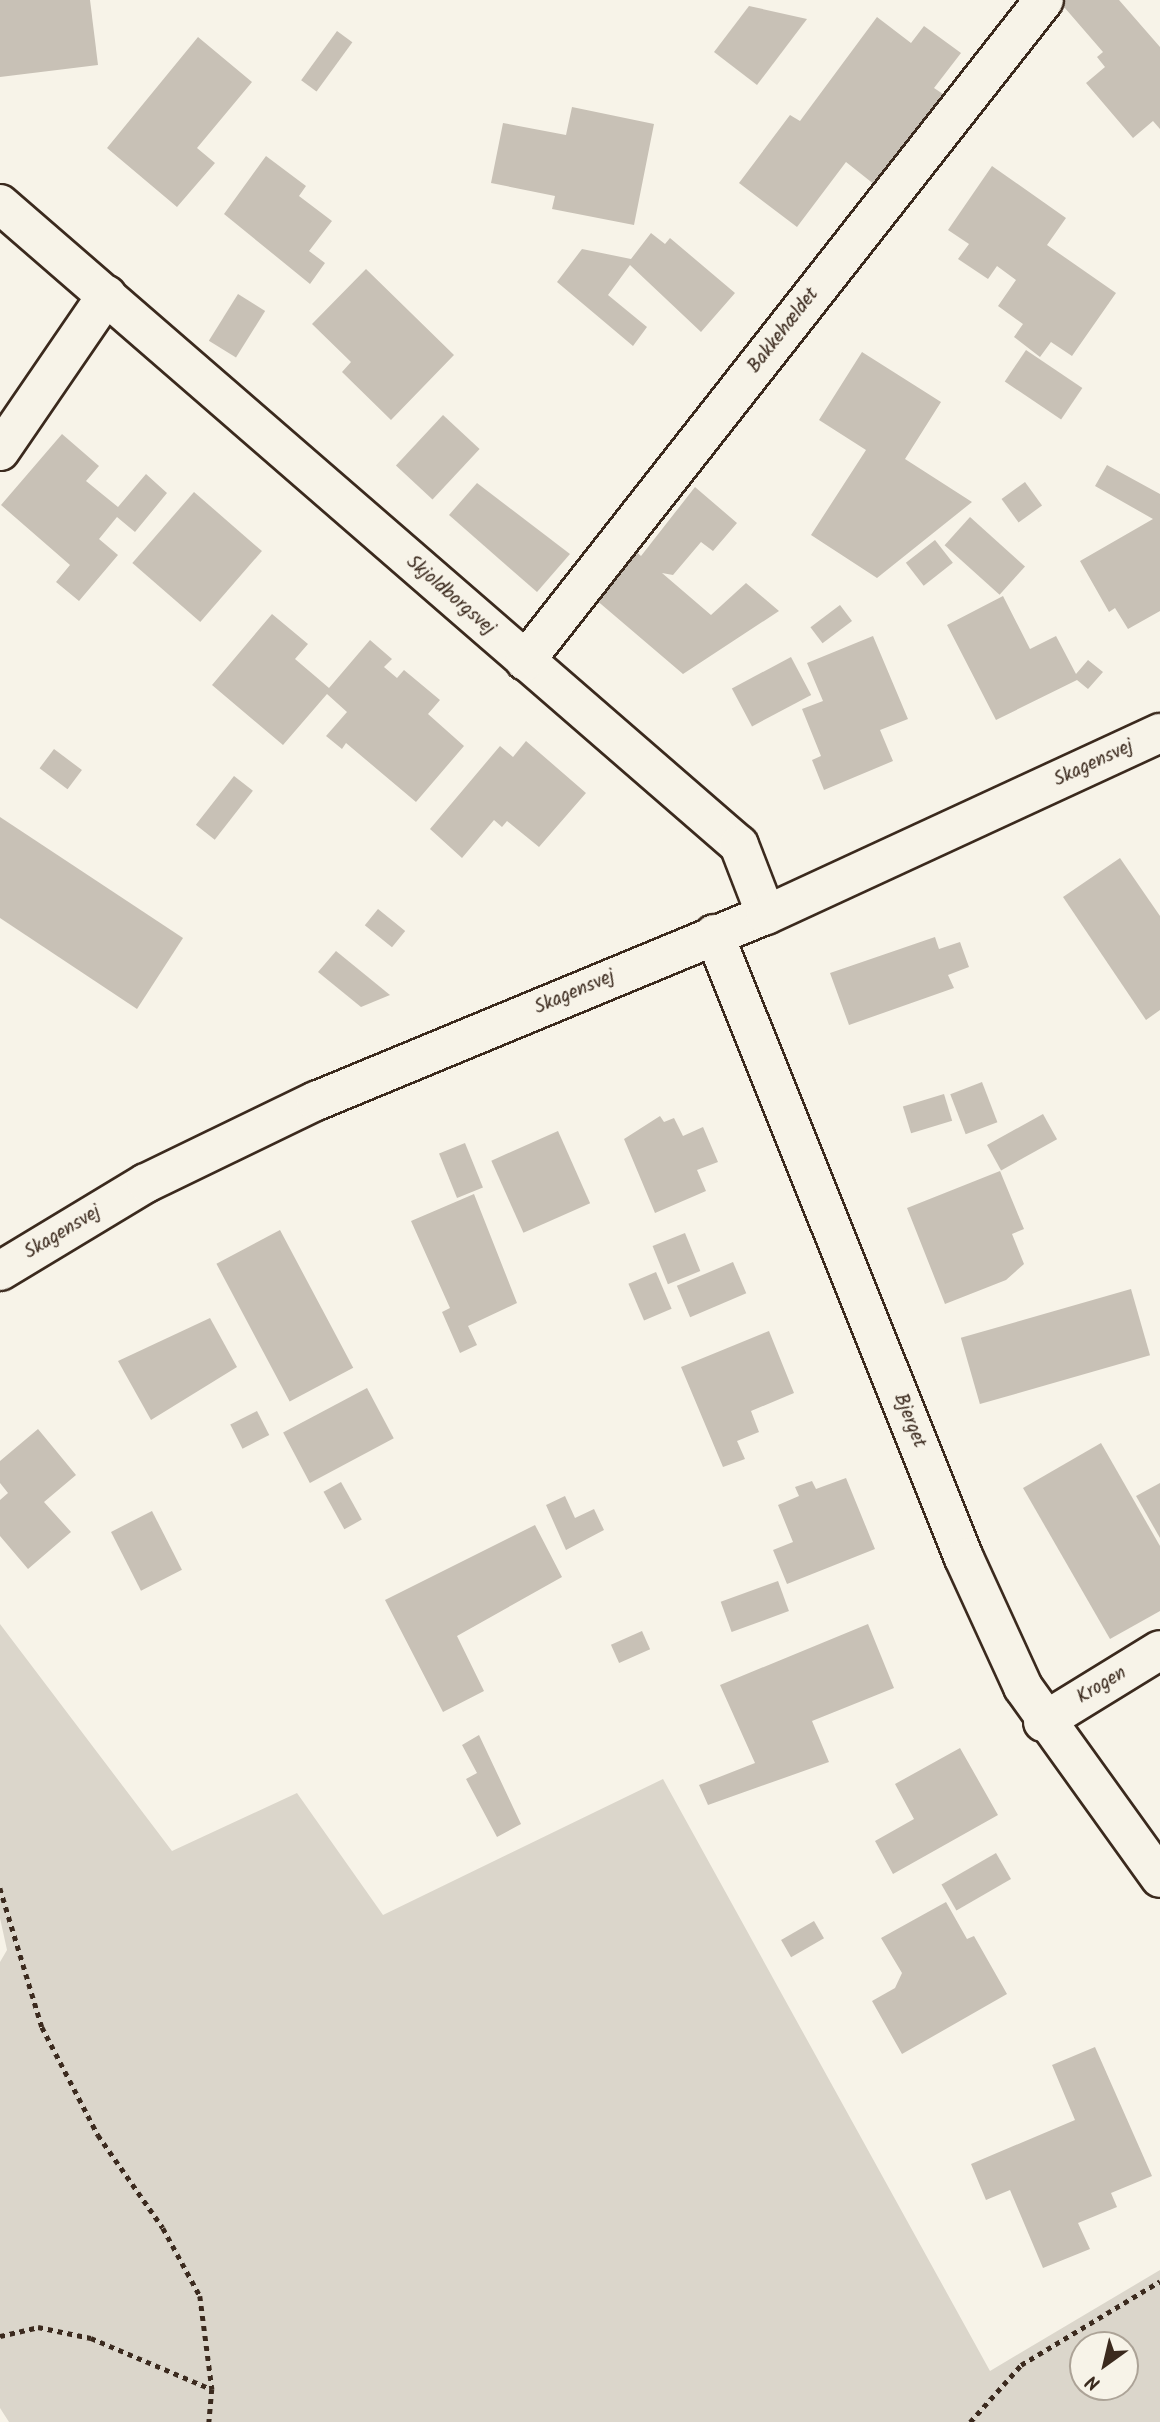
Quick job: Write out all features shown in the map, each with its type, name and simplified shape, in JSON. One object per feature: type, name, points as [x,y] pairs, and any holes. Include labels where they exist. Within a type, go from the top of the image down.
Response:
[{"type":"street","name":"Bakkehældet","points":[[525,661],[1044,0]]},
{"type":"street","name":"Skjoldborgsvej","points":[[0,204],[739,845],[766,915]]},
{"type":"street","points":[[0,450],[107,295]]},
{"type":"street","name":"Skagensvej","points":[[0,1271],[146,1183],[316,1101],[714,934],[766,915],[1160,733]]},
{"type":"street","name":"Bjerget","points":[[714,934],[964,1558],[1043,1722],[1160,1878]]},
{"type":"street","name":"Krogen","points":[[1043,1722],[1160,1650]]},
{"type":"path","points":[[0,1888],[42,2027],[98,2134],[163,2228],[200,2296],[212,2389],[209,2422]]},
{"type":"path","points":[[970,2422],[1021,2365],[1160,2281]]},
{"type":"path","points":[[0,2336],[38,2327],[91,2338],[212,2389]]},
{"type":"shaded area","points":[[0,1624],[172,1851],[297,1793],[383,1915],[663,1779],[990,2371],[1160,2270],[1160,2422],[9,2422],[0,2408],[0,1962],[7,1950],[0,1918]]},
{"type":"building","points":[[0,0],[90,0],[98,65],[0,77]]},
{"type":"building","points":[[1058,0],[1119,0],[1160,47],[1160,129],[1153,121],[1133,138],[1086,83],[1105,67],[1097,57],[1103,52]]},
{"type":"building","points":[[749,6],[807,19],[757,85],[714,52]]},
{"type":"building","points":[[877,17],[911,43],[924,26],[961,53],[934,88],[943,94],[875,185],[846,162],[797,227],[739,183],[790,115],[800,121]]},
{"type":"building","points":[[337,31],[352,42],[317,92],[301,80]]},
{"type":"building","points":[[198,37],[252,82],[197,148],[215,163],[177,207],[107,148]]},
{"type":"building","points":[[572,107],[654,124],[634,225],[552,209],[555,196],[491,183],[503,123],[566,135]]},
{"type":"building","points":[[266,156],[306,186],[299,196],[332,221],[309,251],[325,263],[310,284],[224,214]]},
{"type":"building","points":[[992,166],[1066,218],[1047,245],[1116,293],[1072,356],[1051,342],[1040,357],[1014,337],[1023,324],[998,306],[1016,280],[997,266],[988,279],[958,259],[969,244],[948,230]]},
{"type":"building","points":[[651,233],[665,244],[670,238],[735,293],[701,332],[630,265],[608,295],[647,327],[633,346],[557,282],[582,249],[631,259]]},
{"type":"building","points":[[366,269],[454,355],[391,420],[342,372],[351,362],[312,324]]},
{"type":"building","points":[[238,294],[265,311],[236,358],[209,341]]},
{"type":"building","points":[[1026,350],[1082,388],[1061,420],[1005,382]]},
{"type":"building","points":[[862,352],[941,402],[905,459],[972,502],[877,578],[811,535],[866,450],[819,420]]},
{"type":"building","points":[[443,415],[480,449],[433,500],[396,465]]},
{"type":"building","points":[[62,434],[99,466],[86,481],[118,507],[146,474],[167,493],[135,532],[117,517],[99,539],[118,555],[79,601],[56,582],[70,565],[1,505]]},
{"type":"building","points":[[1107,465],[1160,494],[1160,611],[1128,629],[1115,608],[1109,612],[1080,561],[1153,519],[1095,486]]},
{"type":"building","points":[[1025,482],[1042,505],[1019,523],[1002,499]]},
{"type":"building","points":[[477,483],[570,554],[537,592],[449,515]]},
{"type":"building","points":[[695,487],[737,523],[713,551],[701,542],[673,575],[662,573],[711,615],[746,583],[779,611],[683,674],[588,593],[629,545],[641,556]]},
{"type":"building","points":[[194,492],[262,551],[200,622],[132,563]]},
{"type":"building","points":[[970,517],[1025,567],[1000,595],[945,545]]},
{"type":"building","points":[[935,540],[953,563],[924,586],[906,563]]},
{"type":"building","points":[[1003,596],[1030,649],[1056,636],[1076,674],[1088,660],[1103,672],[1088,689],[1077,680],[996,720],[947,625]]},
{"type":"building","points":[[840,605],[852,621],[822,643],[810,627]]},
{"type":"building","points":[[272,614],[308,644],[295,659],[329,688],[370,640],[392,659],[384,667],[397,678],[404,670],[440,700],[428,714],[464,746],[416,802],[346,743],[342,749],[326,736],[347,712],[327,694],[283,745],[212,685]]},
{"type":"building","points":[[873,636],[908,719],[880,730],[893,761],[824,790],[812,760],[821,756],[802,709],[823,701],[807,663]]},
{"type":"building","points":[[791,657],[811,695],[752,726],[732,688]]},
{"type":"building","points":[[526,741],[586,793],[539,847],[507,821],[502,827],[494,820],[462,858],[430,829],[500,746],[513,757]]},
{"type":"building","points":[[54,749],[82,770],[68,789],[40,768]]},
{"type":"building","points":[[234,776],[253,791],[215,840],[196,825]]},
{"type":"building","points":[[0,817],[183,938],[137,1009],[0,918]]},
{"type":"building","points":[[1120,858],[1160,916],[1160,1010],[1146,1020],[1063,897]]},
{"type":"building","points":[[378,909],[405,931],[392,947],[365,925]]},
{"type":"building","points":[[935,937],[939,949],[960,942],[969,967],[948,975],[954,988],[849,1025],[830,973]]},
{"type":"building","points":[[336,951],[390,995],[361,1007],[318,972]]},
{"type":"building","points":[[982,1082],[997,1122],[966,1134],[950,1094]]},
{"type":"building","points":[[944,1094],[952,1121],[911,1133],[903,1107]]},
{"type":"building","points":[[1043,1114],[1057,1139],[1001,1170],[987,1145]]},
{"type":"building","points":[[660,1116],[664,1122],[674,1118],[683,1136],[703,1127],[718,1162],[697,1170],[706,1191],[655,1213],[624,1139]]},
{"type":"building","points":[[558,1131],[590,1203],[523,1233],[491,1161]]},
{"type":"building","points":[[465,1143],[483,1188],[457,1198],[439,1153]]},
{"type":"building","points":[[1000,1171],[1024,1229],[1012,1234],[1024,1264],[1006,1280],[945,1304],[907,1208]]},
{"type":"building","points":[[474,1194],[517,1303],[468,1326],[477,1345],[460,1353],[442,1312],[450,1308],[411,1221]]},
{"type":"building","points":[[280,1230],[353,1368],[290,1402],[216,1264]]},
{"type":"building","points":[[685,1233],[700,1271],[668,1284],[653,1246]]},
{"type":"building","points":[[733,1262],[746,1293],[690,1317],[677,1286]]},
{"type":"building","points":[[656,1272],[672,1309],[644,1321],[628,1284]]},
{"type":"building","points":[[1131,1289],[1150,1355],[980,1404],[961,1338]]},
{"type":"building","points":[[210,1318],[237,1367],[151,1420],[118,1361]]},
{"type":"building","points":[[769,1331],[794,1393],[751,1411],[759,1432],[737,1441],[745,1459],[723,1467],[681,1367]]},
{"type":"building","points":[[367,1388],[394,1438],[310,1483],[283,1433]]},
{"type":"building","points":[[257,1411],[269,1435],[243,1449],[230,1425]]},
{"type":"building","points":[[38,1429],[76,1475],[44,1502],[71,1532],[28,1569],[0,1536],[0,1500],[8,1493],[0,1483],[0,1461]]},
{"type":"building","points":[[1101,1443],[1160,1546],[1160,1611],[1110,1639],[1023,1488]]},
{"type":"building","points":[[846,1478],[875,1549],[787,1584],[773,1550],[793,1542],[778,1505],[799,1496],[795,1487],[812,1481],[816,1489]]},
{"type":"building","points":[[341,1482],[362,1520],[344,1529],[324,1492]]},
{"type":"building","points":[[1160,1483],[1160,1538],[1136,1496]]},
{"type":"building","points":[[565,1496],[575,1518],[594,1509],[604,1530],[566,1550],[546,1505]]},
{"type":"building","points":[[152,1511],[182,1570],[141,1591],[111,1532]]},
{"type":"building","points":[[535,1525],[562,1577],[457,1636],[484,1691],[443,1712],[385,1600]]},
{"type":"building","points":[[778,1581],[789,1611],[732,1632],[721,1602]]},
{"type":"building","points":[[868,1624],[894,1688],[812,1721],[829,1762],[708,1805],[699,1785],[755,1763],[720,1685]]},
{"type":"building","points":[[642,1631],[650,1649],[619,1663],[611,1645]]},
{"type":"building","points":[[479,1735],[521,1824],[497,1837],[466,1779],[477,1773],[462,1745]]},
{"type":"building","points":[[960,1748],[998,1815],[893,1874],[875,1841],[914,1819],[895,1784]]},
{"type":"building","points":[[996,1853],[1011,1879],[956,1910],[941,1884]]},
{"type":"building","points":[[946,1902],[967,1939],[974,1936],[1007,1994],[902,2054],[872,2001],[895,1988],[902,1973],[881,1938]]},
{"type":"building","points":[[814,1921],[824,1938],[791,1957],[781,1940]]},
{"type":"building","points":[[1095,2047],[1152,2176],[1111,2193],[1117,2207],[1078,2223],[1090,2249],[1043,2268],[1010,2190],[986,2200],[971,2164],[1075,2120],[1052,2065]]}]
